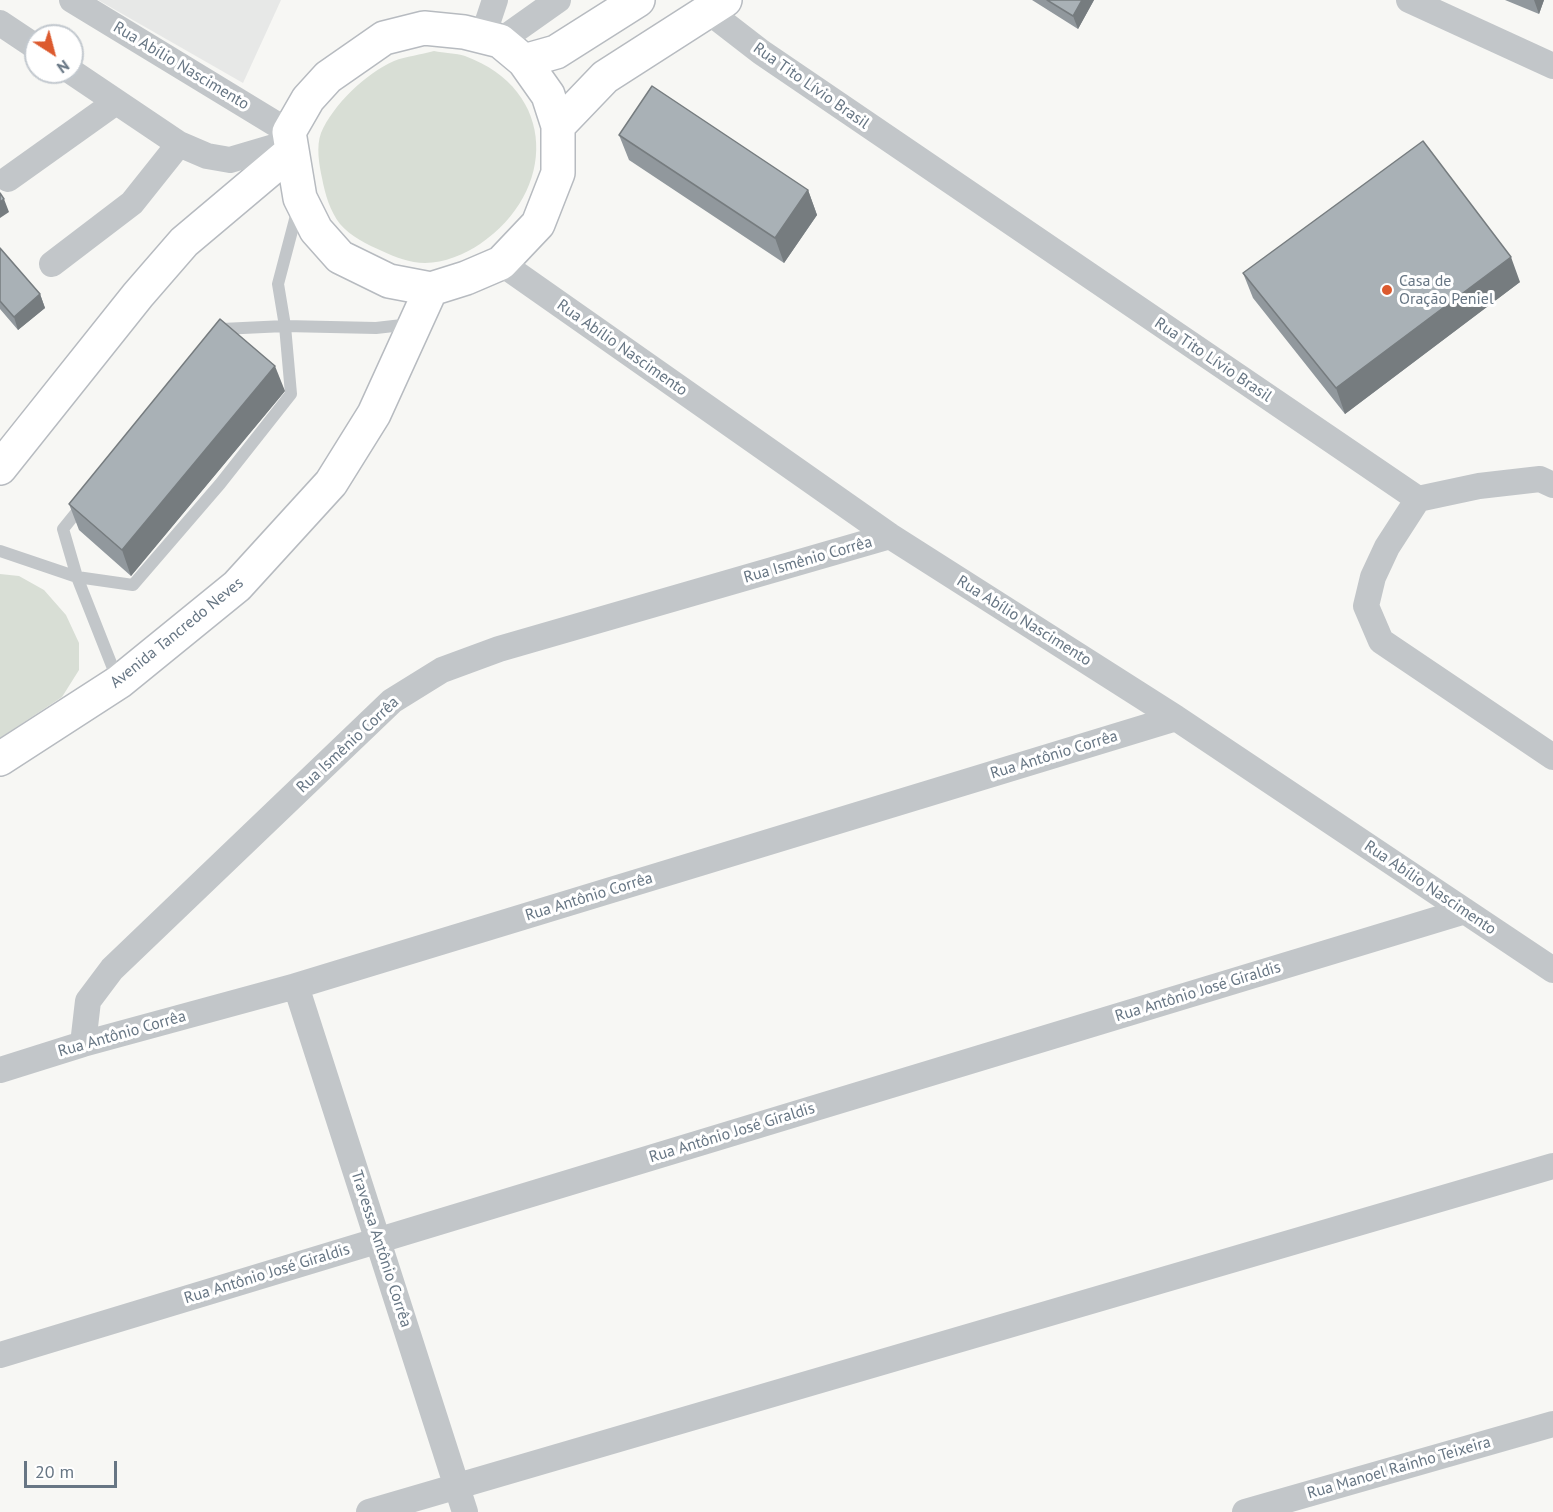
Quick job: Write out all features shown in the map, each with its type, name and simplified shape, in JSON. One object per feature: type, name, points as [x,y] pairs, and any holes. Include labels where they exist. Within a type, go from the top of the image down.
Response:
[{"type":"street","name":"Rua Abílio Nascimento","points":[[72,0],[291,142]]},
{"type":"street","points":[[291,142],[300,198],[316,230],[340,257],[389,281],[431,289],[466,278],[501,263],[538,224],[558,173],[558,126],[548,95],[502,46],[495,0]]},
{"type":"street","points":[[502,46],[558,0]]},
{"type":"street","points":[[0,468],[183,242],[291,142],[308,99],[328,77],[384,38],[424,28],[464,32],[502,46],[556,52],[638,0]]},
{"type":"street","points":[[1409,0],[1553,66]]},
{"type":"street","points":[[558,126],[605,77],[716,6]]},
{"type":"street","name":"Rua Tito Lívio Brasil","points":[[716,6],[761,52],[1418,499]]},
{"type":"street","points":[[0,23],[24,40]]},
{"type":"street","points":[[84,80],[179,144],[207,156],[230,160],[291,142]]},
{"type":"street","points":[[8,179],[116,102]]},
{"type":"street","points":[[52,264],[132,203],[179,144]]},
{"type":"street","name":"Rua Abílio Nascimento","points":[[501,263],[890,536],[1176,718],[1553,970]]},
{"type":"street","name":"Avenida Tancredo Neves","points":[[0,759],[119,682],[237,586],[331,483],[374,414],[431,289]]},
{"type":"street","points":[[1553,485],[1540,479],[1479,486],[1418,499],[1387,547],[1373,577],[1366,606],[1381,640],[1553,757]]},
{"type":"street","name":"Rua Ismênio Corrêa","points":[[83,1044],[88,1001],[112,969],[392,701],[442,670],[499,649],[890,536]]},
{"type":"street","name":"Rua Antônio Corrêa","points":[[0,1070],[83,1044],[297,986],[1176,718]]},
{"type":"street","name":"Rua Antônio José Giraldis","points":[[0,1355],[1465,911]]},
{"type":"street","name":"Travessa Antônio Corrêa","points":[[297,986],[465,1512]]},
{"type":"street","points":[[369,1512],[1553,1166]]},
{"type":"street","name":"Rua Manoel Rainho Teixeira","points":[[1245,1512],[1553,1424]]},
{"type":"lane","points":[[0,551],[77,577],[133,585],[220,484],[291,394],[285,326],[278,284],[300,198]]},
{"type":"lane","points":[[209,346],[222,329],[285,326],[376,328],[416,323]]},
{"type":"lane","points":[[92,493],[63,529],[77,577],[119,682]]},
{"type":"shaded area","points":[[98,0],[281,0],[243,83]]},
{"type":"shaded area","points":[[434,51],[465,56],[496,72],[517,92],[531,117],[536,143],[534,171],[523,197],[505,222],[480,244],[461,254],[447,260],[419,263],[371,246],[340,224],[325,190],[319,161],[319,144],[326,122],[342,101],[372,73],[394,61]]},
{"type":"shaded area","points":[[0,574],[19,576],[44,590],[66,615],[79,643],[79,670],[62,697],[0,738]]},
{"type":"building","points":[[1047,0],[1082,0],[1073,16]]},
{"type":"building","points":[[652,86],[808,190],[775,238],[619,135]]},
{"type":"building","name":"Casa de Oração Peniel","points":[[1423,141],[1511,257],[1336,388],[1243,273]]},
{"type":"building","points":[[0,248],[40,294],[14,317],[0,301]]},
{"type":"building","points":[[220,319],[275,366],[122,550],[69,504]]},
{"type":"place","name":"Casa de Oração Peniel","points":[[1387,290]]}]
